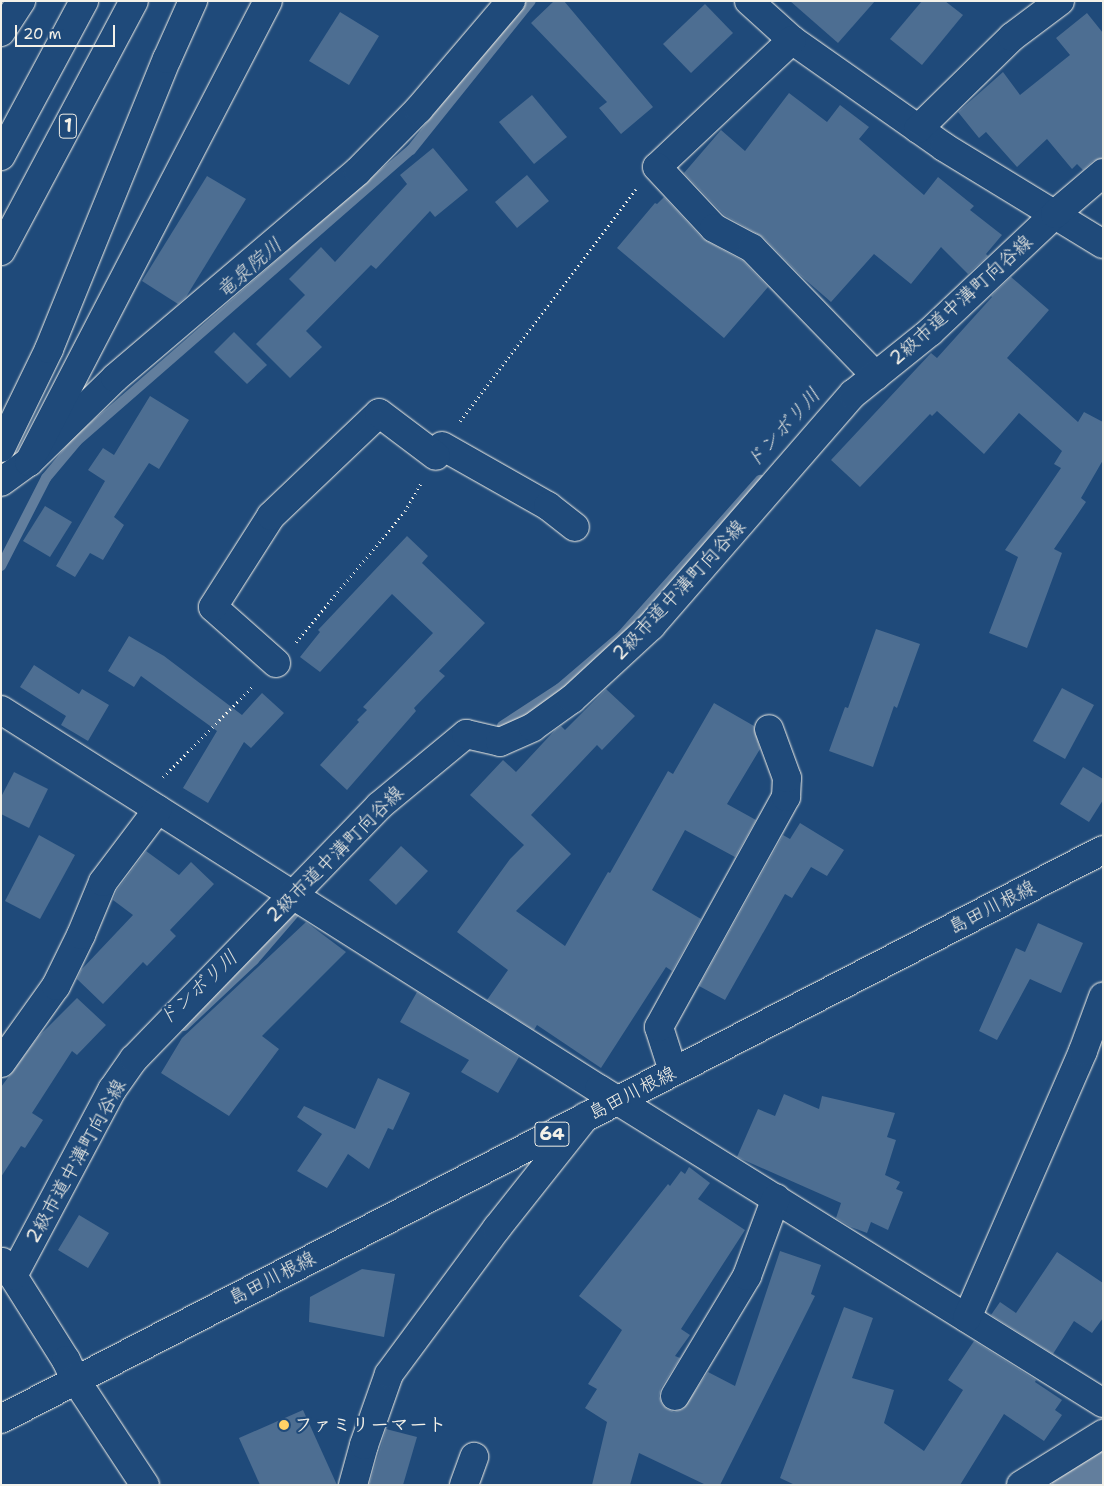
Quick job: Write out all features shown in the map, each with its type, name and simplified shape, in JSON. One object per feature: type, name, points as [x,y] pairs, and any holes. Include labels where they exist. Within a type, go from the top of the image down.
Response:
[{"type":"main road","points":[[1,32],[21,1]]},
{"type":"main road","points":[[1,156],[84,1]]},
{"type":"main road","name":"1","points":[[1,251],[134,1]]},
{"type":"main road","points":[[1,448],[49,349],[167,59],[193,1]]},
{"type":"main road","points":[[29,462],[268,1]]},
{"type":"main road","points":[[1,482],[29,462],[115,378],[358,171],[419,109],[510,1]]},
{"type":"main road","points":[[749,1],[792,40],[944,147],[1103,244]]},
{"type":"main road","points":[[918,129],[1012,37],[1060,1]]},
{"type":"main road","points":[[792,40],[657,167],[714,228],[752,248],[876,376]]},
{"type":"main road","name":"2級市道中溝町向谷線","points":[[7,1268],[112,1090],[134,1059],[379,806],[466,734],[500,742],[533,727],[572,700],[651,626],[853,394],[930,332],[1055,214],[1103,173]]},
{"type":"main road","points":[[276,663],[213,606],[271,516],[378,413],[439,451],[548,506],[575,527]]},
{"type":"main road","points":[[1,710],[1103,1403]]},
{"type":"main road","points":[[673,1071],[659,1027],[786,797],[787,778],[769,729]]},
{"type":"main road","points":[[1,1062],[56,986],[81,936],[103,882],[150,804]]},
{"type":"main road","name":"島田川根線","points":[[1,1419],[75,1379],[1103,850]]},
{"type":"main road","points":[[967,1318],[1093,1058],[1103,997]]},
{"type":"main road","points":[[353,1485],[364,1445],[389,1374],[497,1228],[585,1116]]},
{"type":"main road","points":[[675,1396],[748,1276],[776,1198]]},
{"type":"main road","points":[[7,1268],[66,1360],[75,1379],[145,1485]]},
{"type":"main road","points":[[1021,1485],[1103,1434]]},
{"type":"main road","points":[[464,1485],[474,1457]]},
{"type":"path","points":[[150,804],[295,644],[405,511],[439,451],[635,190],[657,167]]},
{"type":"building","points":[[554,1],[564,1],[653,107],[621,134],[599,108],[607,102],[531,23]]},
{"type":"building","points":[[790,1],[875,1],[838,43]]},
{"type":"building","points":[[922,1],[945,1],[963,15],[922,65],[890,39]]},
{"type":"building","points":[[705,4],[733,33],[691,73],[663,44]]},
{"type":"building","points":[[340,12],[379,36],[349,85],[309,61]]},
{"type":"building","points":[[1087,13],[1103,33],[1103,158],[1093,161],[1083,170],[1077,164],[1072,169],[1047,139],[1017,167],[986,132],[979,138],[958,112],[1003,72],[1020,95],[1070,55],[1056,38]]},
{"type":"building","points":[[789,93],[827,122],[840,105],[869,127],[859,139],[924,195],[938,177],[974,206],[970,210],[1002,235],[986,254],[988,256],[968,274],[941,247],[911,284],[874,254],[831,302],[800,275],[763,237],[724,215],[684,173],[721,130],[745,151]]},
{"type":"building","points":[[532,95],[567,137],[534,164],[499,122]]},
{"type":"building","points":[[433,148],[468,190],[435,217],[430,211],[376,269],[371,265],[306,331],[322,347],[290,378],[256,344],[305,295],[289,279],[321,247],[335,262],[407,184],[400,175]]},
{"type":"building","points":[[527,175],[549,201],[517,228],[495,202]]},
{"type":"building","points":[[207,176],[246,199],[186,297],[178,304],[142,281]]},
{"type":"building","points":[[664,197],[703,239],[743,261],[768,287],[724,338],[617,248],[655,203],[657,204]]},
{"type":"building","points":[[1011,277],[1049,310],[1007,358],[1078,422],[1084,412],[1103,422],[1103,460],[1081,498],[1086,502],[1054,549],[1062,553],[1027,648],[989,633],[1018,557],[1005,550],[1061,468],[1054,464],[1062,451],[1019,413],[984,454],[937,411],[932,416],[930,414],[860,487],[831,460],[931,353],[937,358],[991,296]]},
{"type":"building","points":[[234,332],[267,365],[247,384],[214,352]]},
{"type":"building","points":[[150,396],[189,420],[159,469],[149,463],[114,517],[124,525],[103,560],[90,553],[75,577],[56,566],[105,481],[88,470],[103,448],[114,455]]},
{"type":"building","points":[[45,506],[72,522],[50,557],[23,541]]},
{"type":"building","points":[[407,536],[428,556],[422,563],[485,623],[439,671],[445,676],[414,708],[416,711],[347,790],[320,765],[359,722],[357,720],[367,710],[363,707],[433,633],[392,594],[320,672],[300,657],[320,632],[318,630]]},
{"type":"building","points":[[876,629],[920,644],[897,708],[894,706],[873,767],[829,751],[845,707],[848,708]]},
{"type":"building","points":[[129,636],[164,656],[242,715],[262,693],[284,713],[251,748],[244,742],[208,803],[183,788],[217,731],[141,676],[134,687],[108,671]]},
{"type":"building","points":[[34,665],[79,694],[82,689],[109,705],[88,741],[61,725],[66,716],[20,687]]},
{"type":"building","points":[[1062,688],[1094,705],[1065,759],[1033,741]]},
{"type":"building","points":[[606,689],[635,716],[602,750],[597,745],[531,815],[571,854],[516,911],[565,946],[608,872],[610,873],[668,771],[673,774],[714,703],[754,726],[760,749],[727,804],[756,820],[735,857],[685,830],[652,890],[701,919],[672,971],[666,967],[601,1068],[537,1025],[534,1030],[487,1000],[508,970],[457,932],[510,859],[524,845],[470,795],[503,760],[516,772],[555,730],[561,726],[565,730]]},
{"type":"building","points":[[1083,767],[1103,779],[1103,800],[1089,822],[1060,804]]},
{"type":"building","points":[[14,772],[48,789],[29,828],[1,814],[1,797]]},
{"type":"building","points":[[800,823],[844,850],[827,876],[811,867],[792,898],[785,894],[725,1000],[699,986],[783,835],[790,839]]},
{"type":"building","points":[[39,835],[75,855],[40,919],[5,901]]},
{"type":"building","points":[[401,846],[428,871],[396,905],[369,880]]},
{"type":"building","points":[[146,851],[179,875],[191,862],[214,884],[170,930],[176,936],[147,966],[143,962],[103,1004],[77,979],[81,970],[133,915],[113,900],[117,890]]},
{"type":"building","points":[[306,922],[346,952],[262,1036],[279,1049],[229,1116],[161,1073],[182,1038]]},
{"type":"building","points":[[1038,923],[1083,943],[1061,993],[1030,979],[997,1040],[979,1031],[1016,948],[1025,952]]},
{"type":"building","points":[[417,992],[519,1057],[498,1093],[461,1072],[469,1060],[400,1022]]},
{"type":"building","points":[[77,998],[106,1025],[77,1055],[72,1051],[32,1113],[43,1120],[25,1148],[21,1146],[1,1177],[1,1087],[38,1037]]},
{"type":"building","points":[[378,1078],[410,1093],[393,1130],[388,1128],[369,1169],[348,1154],[327,1188],[297,1171],[322,1134],[297,1117],[304,1106],[355,1129]]},
{"type":"building","points":[[784,1094],[819,1109],[822,1096],[895,1113],[887,1137],[896,1140],[885,1175],[900,1182],[896,1189],[903,1192],[888,1230],[871,1222],[867,1233],[851,1227],[836,1218],[841,1203],[737,1157],[758,1109],[775,1116]]},
{"type":"building","points":[[689,1167],[710,1183],[698,1199],[745,1230],[681,1329],[690,1335],[675,1356],[680,1358],[661,1388],[659,1396],[662,1404],[674,1412],[683,1409],[708,1372],[735,1386],[780,1251],[821,1265],[811,1294],[815,1296],[720,1485],[706,1485],[639,1453],[630,1485],[592,1485],[607,1422],[585,1408],[597,1389],[588,1384],[622,1330],[579,1296],[668,1184],[670,1186],[681,1171],[685,1174]]},
{"type":"building","points":[[79,1215],[109,1233],[88,1268],[58,1250]]},
{"type":"building","points":[[1057,1252],[1103,1283],[1103,1318],[1092,1333],[1074,1321],[1053,1354],[991,1315],[1000,1302],[1016,1313]]},
{"type":"building","points":[[362,1269],[395,1274],[384,1337],[309,1322],[310,1297]]},
{"type":"building","points":[[844,1307],[873,1318],[852,1378],[894,1390],[884,1423],[924,1451],[963,1390],[948,1380],[974,1341],[1036,1380],[1035,1382],[1062,1400],[1055,1410],[1062,1415],[1044,1441],[1004,1414],[960,1485],[795,1485],[780,1478]]},
{"type":"building","points":[[303,1410],[337,1485],[260,1485],[239,1438]]},
{"type":"building","points":[[386,1429],[417,1437],[403,1485],[369,1485]]},
{"type":"waterway","name":"竜泉院川","points":[[1,566],[46,478],[77,441],[411,150],[531,1]]},
{"type":"waterway","name":"ドンボリ川","points":[[502,726],[560,688],[622,635],[760,480]]},
{"type":"waterway","name":"ドンボリ川","points":[[184,1026],[254,960],[303,903]]},
{"type":"waterway","points":[[1082,1485],[1103,1473]]},
{"type":"place","name":"ファミリーマート","points":[[284,1425]]}]
